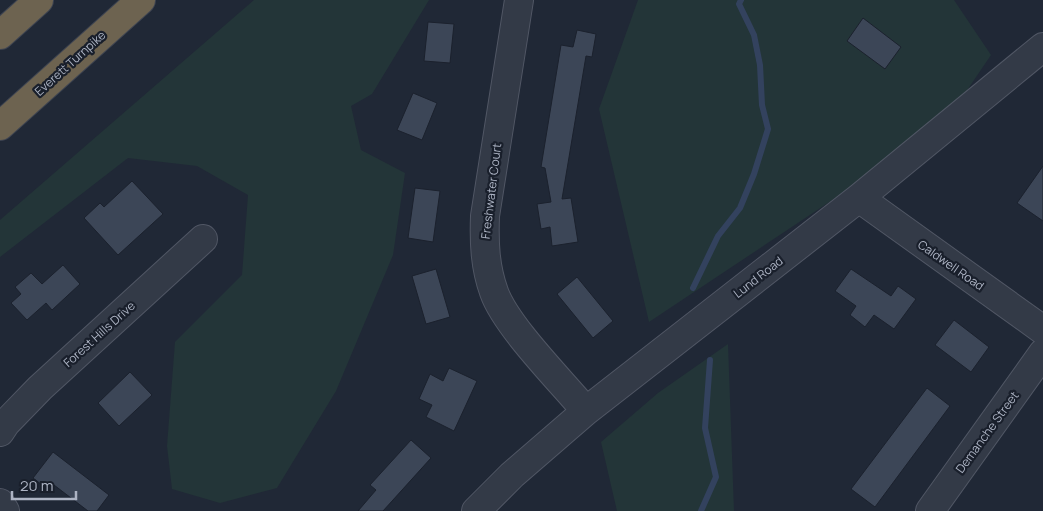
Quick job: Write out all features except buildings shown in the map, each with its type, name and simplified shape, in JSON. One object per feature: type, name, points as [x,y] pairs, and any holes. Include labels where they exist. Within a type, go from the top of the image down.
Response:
[{"type":"highway","points":[[0,35],[39,0]]},
{"type":"highway","name":"Everett Turnpike","points":[[0,126],[141,0]]},
{"type":"street","name":"Freshwater Court","points":[[520,0],[485,216],[484,244],[487,269],[494,294],[507,315],[586,411]]},
{"type":"street","name":"Lund Road","points":[[476,511],[512,475],[586,411],[859,198],[1043,47]]},
{"type":"street","name":"Caldwell Road","points":[[859,198],[1043,330]]},
{"type":"street","name":"Forest Hills Drive","points":[[0,432],[6,422],[40,388],[203,239]]},
{"type":"street","name":"Demanche Street","points":[[930,511],[1043,353]]},
{"type":"street","points":[[0,503],[5,511]]},
{"type":"shaded area","points":[[254,0],[429,0],[372,94],[351,106],[361,150],[405,173],[393,255],[336,391],[277,488],[220,503],[172,489],[167,446],[175,342],[242,275],[248,195],[197,166],[128,158],[0,257],[0,220]]},
{"type":"shaded area","points":[[638,0],[954,0],[991,55],[955,108],[873,173],[649,322],[599,109]]},
{"type":"shaded area","points":[[728,344],[734,511],[617,511],[601,442],[658,393]]},
{"type":"waterway","points":[[693,288],[718,236],[740,208],[754,174],[768,129],[762,105],[760,65],[754,35],[739,4],[741,0]]},
{"type":"waterway","points":[[701,511],[716,477],[705,428],[710,360]]}]
